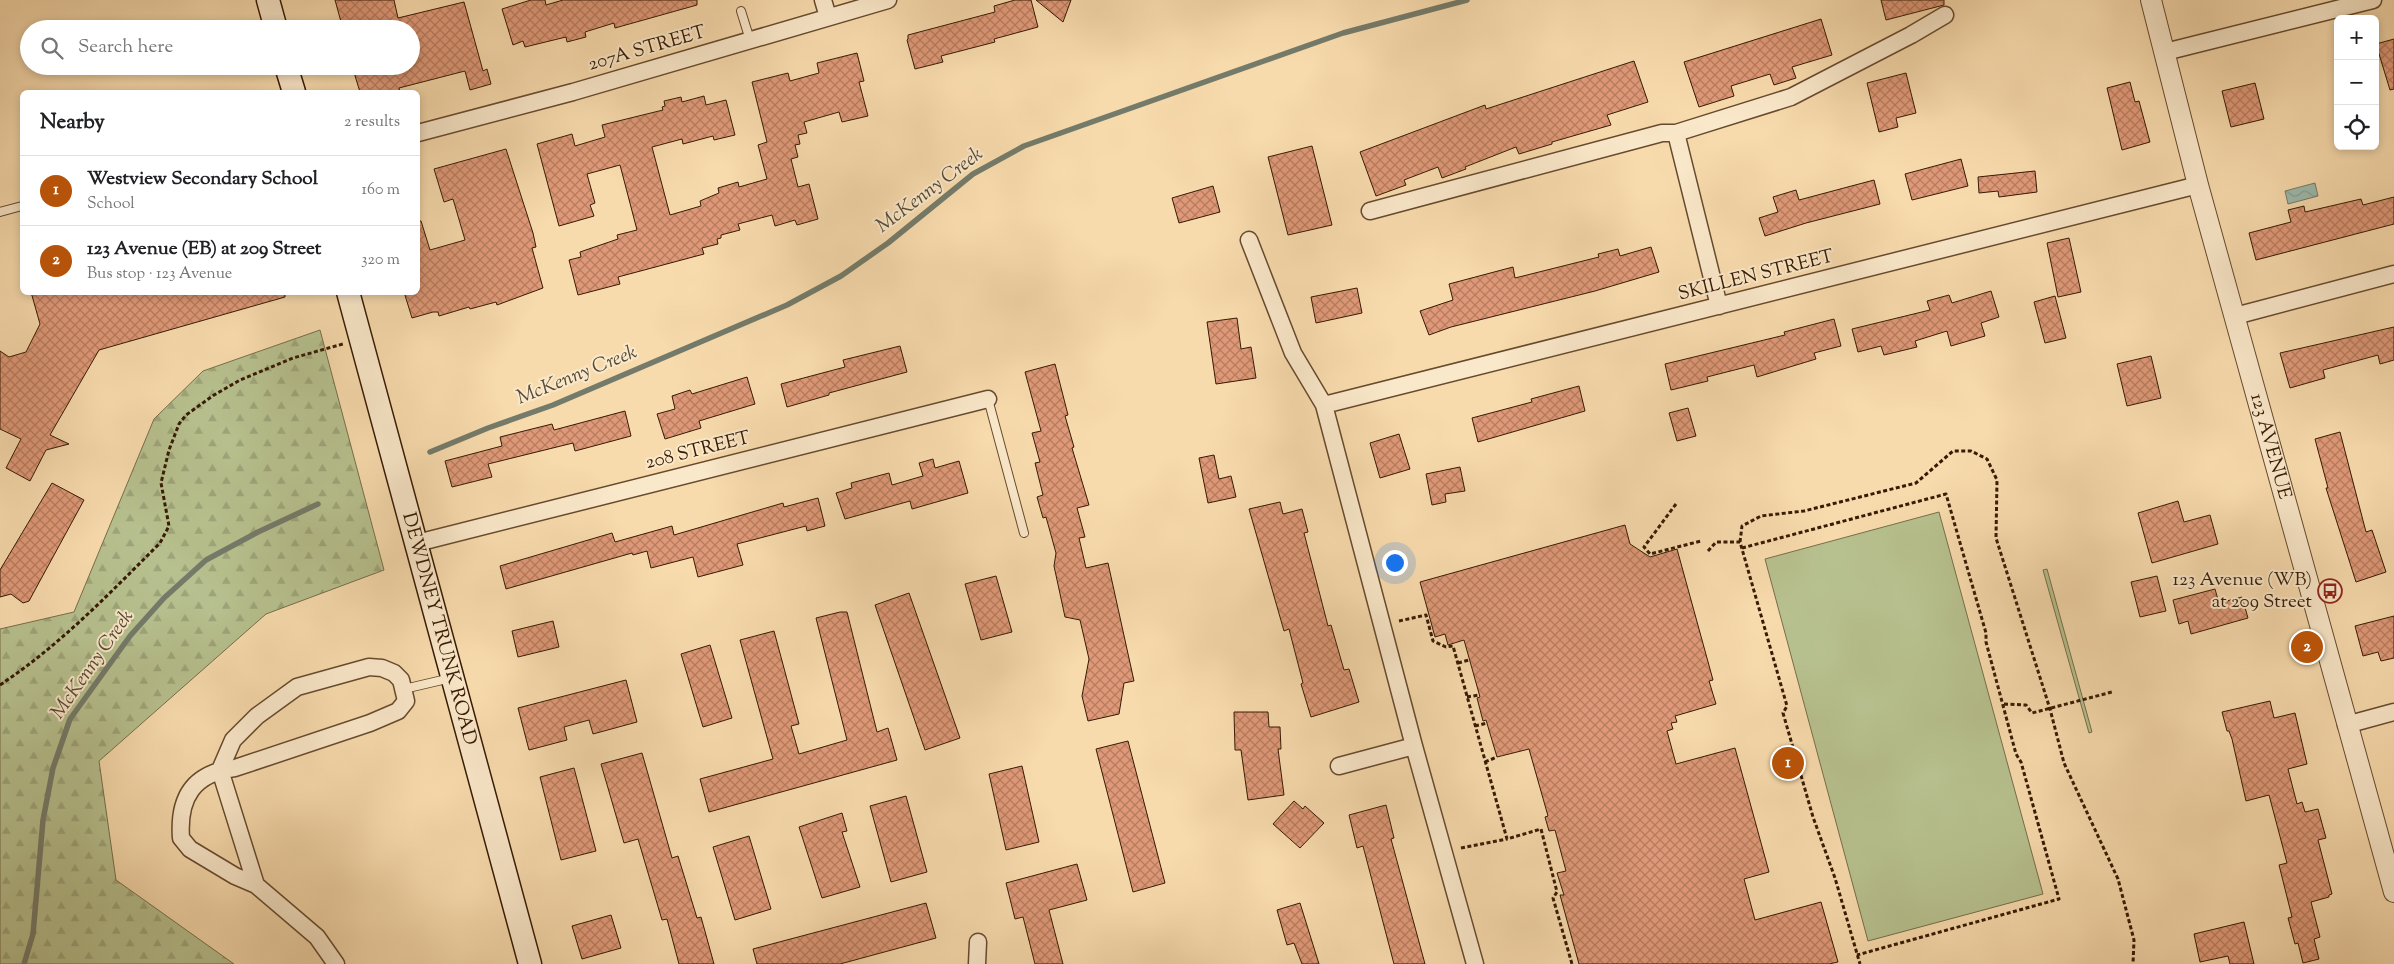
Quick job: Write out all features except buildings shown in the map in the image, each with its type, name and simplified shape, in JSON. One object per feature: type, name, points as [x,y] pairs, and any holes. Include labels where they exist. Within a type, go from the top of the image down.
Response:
[{"type":"main road","points":[[268,0],[274,20]]},
{"type":"main road","points":[[289,75],[293,90]]},
{"type":"main road","name":"DEWDNEY TRUNK ROAD","points":[[349,295],[530,964]]},
{"type":"street","points":[[823,0],[828,17]]},
{"type":"street","name":"207A STREET","points":[[420,132],[573,92],[888,0]]},
{"type":"street","name":"123 AVENUE","points":[[2151,0],[2198,185],[2346,725],[2394,892]]},
{"type":"street","points":[[2165,52],[2373,0]]},
{"type":"street","points":[[1370,211],[1662,133],[1676,133],[1791,97],[1911,35],[1945,15]]},
{"type":"street","points":[[1676,133],[1719,306]]},
{"type":"street","name":"SKILLEN STREET","points":[[1324,405],[2198,185]]},
{"type":"street","points":[[1249,240],[1293,353],[1324,405],[1414,746],[1475,964]]},
{"type":"street","points":[[2235,316],[2335,288],[2394,274]]},
{"type":"street","name":"208 STREET","points":[[417,543],[988,399]]},
{"type":"street","points":[[256,885],[220,770],[233,740],[258,716],[297,687],[369,667],[382,668],[394,673],[401,680],[406,701],[404,706],[398,711],[370,723],[235,768],[220,770],[202,777],[190,792],[182,807],[180,838],[190,848],[234,876],[256,885],[317,937],[336,964]]},
{"type":"street","points":[[2346,725],[2394,712]]},
{"type":"street","points":[[1339,766],[1414,746]]},
{"type":"street","points":[[977,964],[978,942]]},
{"type":"lane","points":[[741,11],[750,40]]},
{"type":"lane","points":[[0,212],[20,207]]},
{"type":"lane","points":[[988,399],[1024,533]]},
{"type":"lane","points":[[404,689],[453,677]]},
{"type":"path","points":[[0,685],[34,662],[69,633],[160,543],[169,526],[161,484],[169,450],[179,424],[186,415],[214,395],[240,380],[293,358],[360,339]]},
{"type":"path","points":[[1860,964],[1835,878],[1812,817],[1783,713],[1787,706],[1740,542],[1742,526],[1761,516],[1804,511],[1916,483],[1953,451],[1972,451],[1987,459],[1997,480],[1996,538],[2050,709],[2064,763],[2118,879],[2134,940],[2133,964]]},
{"type":"path","points":[[1742,548],[1946,494],[2059,899],[1857,955]]},
{"type":"path","points":[[1676,504],[1644,547],[1650,554],[1701,541]]},
{"type":"path","points":[[1708,551],[1716,542],[1740,542]]},
{"type":"path","points":[[1396,621],[1426,615],[1433,641],[1446,648],[1453,646],[1507,839]]},
{"type":"path","points":[[1458,663],[1468,660]]},
{"type":"path","points":[[2004,704],[2026,705],[2032,713],[2112,692]]},
{"type":"path","points":[[1467,697],[1478,694]]},
{"type":"path","points":[[1475,726],[1486,723]]},
{"type":"path","points":[[1485,762],[1497,757]]},
{"type":"path","points":[[1458,848],[1507,839],[1541,830],[1557,892],[1553,898],[1572,964]]},
{"type":"green space","points":[[320,330],[384,570],[266,614],[99,761],[116,880],[234,964],[0,964],[0,629],[74,612],[154,419],[203,371]]},
{"type":"green space","points":[[1939,512],[2043,894],[1868,941],[1765,559]]},
{"type":"green space","points":[[2047,569],[2092,732],[2089,733],[2043,570]]},
{"type":"water","points":[[2315,183],[2318,196],[2288,204],[2285,191]]},
{"type":"waterway","name":"McKenny Creek","points":[[430,452],[488,428],[553,405],[787,305],[841,276],[888,243],[973,174],[1024,146],[1343,33],[1467,0]]},
{"type":"waterway","name":"McKenny Creek","points":[[24,964],[33,934],[43,820],[53,768],[70,719],[130,636],[164,598],[206,560],[258,532],[318,504]]},
{"type":"place","name":"123 Avenue (WB) at 209 Street","points":[[2330,591]]},
{"type":"place","name":"123 Avenue (EB) at 209 Street","points":[[2307,647]]},
{"type":"place","name":"Westview Secondary School","points":[[1788,763]]}]
